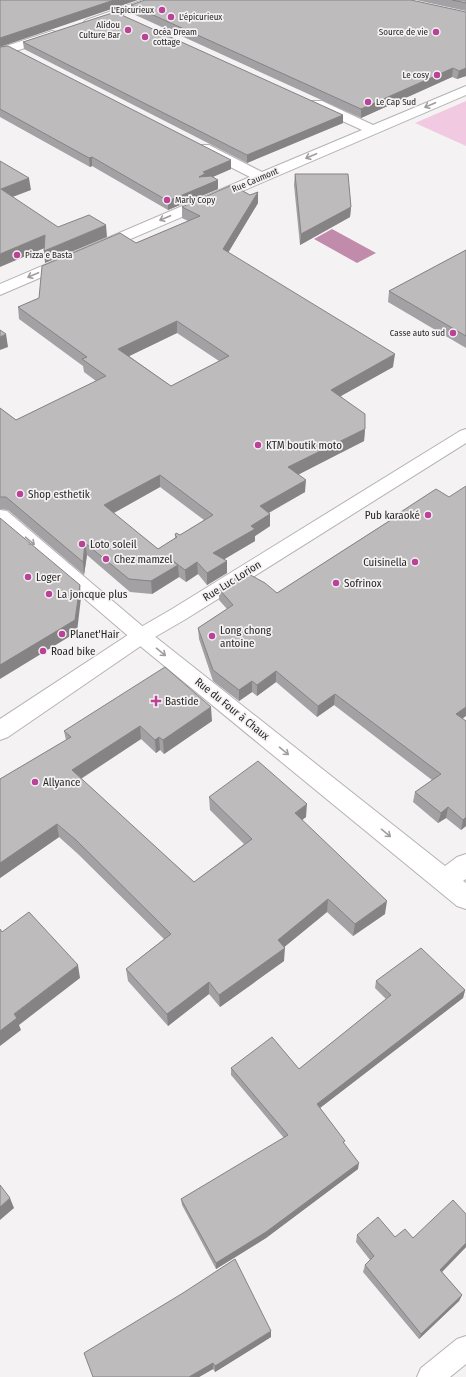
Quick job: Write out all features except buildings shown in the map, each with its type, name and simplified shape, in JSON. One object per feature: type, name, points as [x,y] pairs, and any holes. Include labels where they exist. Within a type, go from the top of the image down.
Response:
[{"type":"street","points":[[82,25],[154,0]]},
{"type":"street","points":[[117,13],[131,19]]},
{"type":"street","points":[[5,51],[60,32]]},
{"type":"street","points":[[5,51],[27,57]]},
{"type":"street","name":"Rue Caumont","points":[[0,290],[260,177],[466,90]]},
{"type":"street","points":[[308,100],[373,130]]},
{"type":"street","points":[[189,140],[260,177]]},
{"type":"street","name":"Rue Luc Lorion","points":[[0,731],[141,636],[179,614],[466,435]]},
{"type":"street","name":"Rue du Four à Chaux","points":[[0,516],[141,636],[466,898]]},
{"type":"street","points":[[445,880],[466,864]]},
{"type":"lane","points":[[430,1377],[466,1348]]},
{"type":"shaded area","points":[[466,101],[466,146],[415,123]]},
{"type":"shaded area","points":[[332,229],[376,253],[357,263],[314,239]]},
{"type":"place","name":"L'Epicurieux","points":[[162,10]]},
{"type":"place","name":"L'épicurieux","points":[[171,17]]},
{"type":"place","name":"Alidou Culture Bar","points":[[128,30]]},
{"type":"place","name":"Source de vie","points":[[436,32]]},
{"type":"place","name":"Océa Dream cottage","points":[[145,37]]},
{"type":"place","name":"Le cosy","points":[[437,75]]},
{"type":"place","name":"Le Cap Sud","points":[[368,102]]},
{"type":"place","name":"Marly Copy","points":[[167,200]]},
{"type":"place","name":"Pizza e Basta","points":[[17,255]]},
{"type":"place","name":"Casse auto sud","points":[[453,333]]},
{"type":"place","name":"KTM boutik moto","points":[[258,445]]},
{"type":"place","name":"Shop esthetik","points":[[20,494]]},
{"type":"place","name":"Pub karaoké","points":[[428,515]]},
{"type":"place","name":"Loto soleil","points":[[82,544]]},
{"type":"place","name":"Chez mamzel","points":[[106,559]]},
{"type":"place","name":"Cuisinella","points":[[415,562]]},
{"type":"place","name":"Loger","points":[[28,577]]},
{"type":"place","name":"Sofrinox","points":[[336,583]]},
{"type":"place","name":"La joncque plus","points":[[49,594]]},
{"type":"place","name":"Planet'Hair","points":[[62,634]]},
{"type":"place","name":"Long chong antoine","points":[[212,636]]},
{"type":"place","name":"Road bike","points":[[43,651]]},
{"type":"place","name":"Bastide","points":[[156,701]]},
{"type":"place","name":"Allyance","points":[[35,782]]}]
